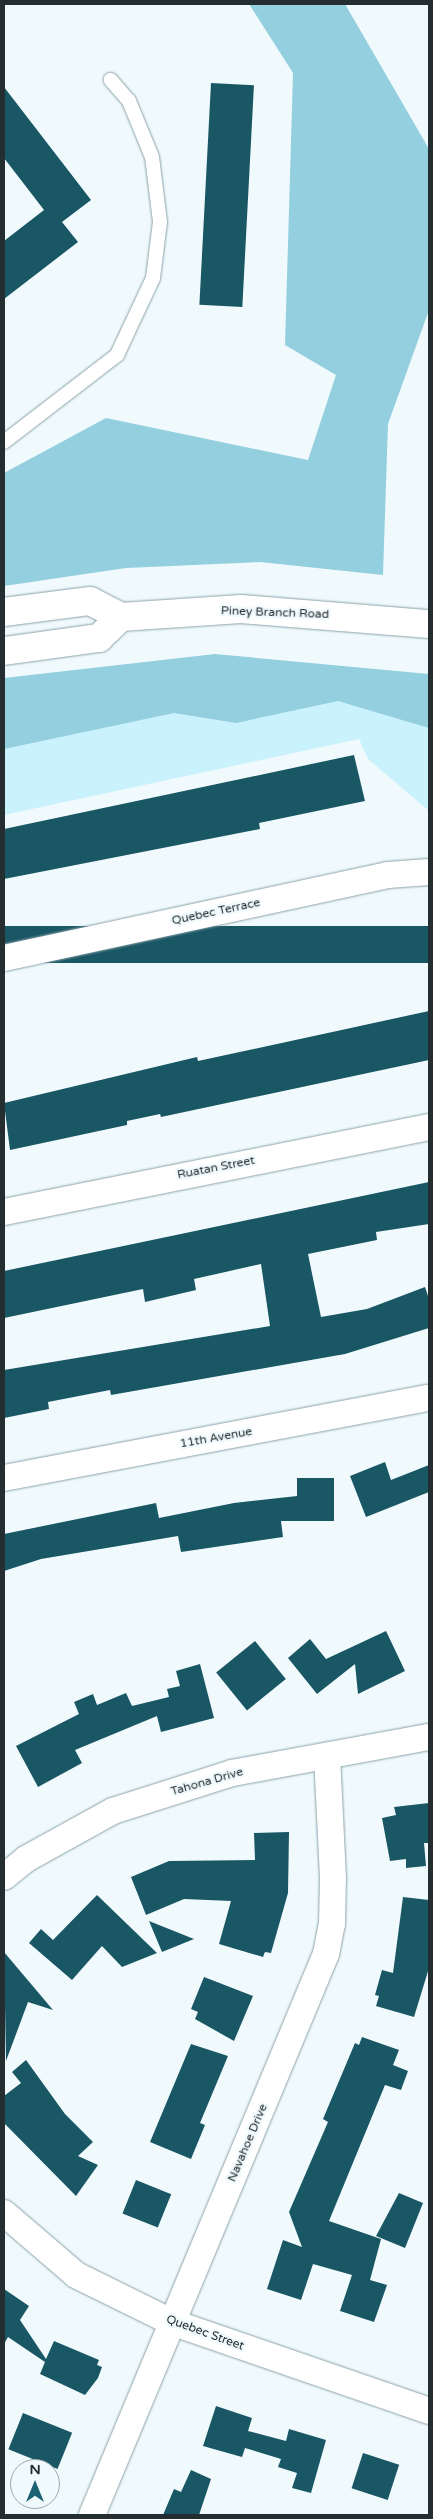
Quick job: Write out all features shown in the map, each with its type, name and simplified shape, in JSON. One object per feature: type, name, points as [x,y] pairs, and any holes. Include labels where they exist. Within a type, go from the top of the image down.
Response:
[{"type":"main road","points":[[4,612],[90,601],[121,617],[99,638],[4,651]]},
{"type":"main road","name":"Piney Branch Road","points":[[121,617],[241,609],[429,624]]},
{"type":"street","name":"Quebec Terrace","points":[[4,958],[388,875],[429,872]]},
{"type":"street","name":"Ruatan Street","points":[[4,1212],[429,1128]]},
{"type":"street","name":"11th Avenue","points":[[4,1478],[429,1398]]},
{"type":"street","name":"Tahona Drive","points":[[4,1877],[26,1859],[114,1811],[232,1773],[429,1737]]},
{"type":"street","name":"Navahoe Drive","points":[[92,2515],[326,1954],[332,1924],[333,1878],[327,1756]]},
{"type":"street","name":"Quebec Street","points":[[4,2213],[76,2275],[171,2322],[429,2412]]},
{"type":"lane","points":[[4,442],[117,355],[153,278],[160,222],[152,157],[129,101],[111,80]]},
{"type":"shaded area","points":[[249,4],[345,4],[429,149],[429,310],[388,424],[383,575],[260,562],[126,568],[4,586],[4,473],[106,418],[308,460],[336,375],[285,345],[293,73]]},
{"type":"shaded area","points":[[215,654],[429,674],[429,728],[338,701],[236,723],[174,713],[4,749],[4,678]]},
{"type":"shaded area","points":[[429,696],[429,811],[368,759],[359,739],[4,815],[4,697]]},
{"type":"building","points":[[211,83],[254,85],[242,307],[199,305]]},
{"type":"building","points":[[4,87],[91,200],[62,222],[78,242],[4,299],[4,241],[44,210],[4,158]]},
{"type":"building","points":[[354,755],[365,801],[259,823],[260,829],[4,879],[4,829]]},
{"type":"building","points":[[4,926],[429,926],[429,963],[4,963]]},
{"type":"building","points":[[429,1011],[429,1060],[161,1117],[160,1114],[127,1121],[127,1125],[10,1150],[4,1103],[197,1057],[198,1061]]},
{"type":"building","points":[[429,1182],[429,1224],[376,1232],[377,1240],[308,1254],[321,1317],[367,1309],[425,1287],[429,1299],[429,1328],[345,1354],[111,1395],[110,1390],[48,1402],[49,1409],[4,1418],[4,1370],[270,1326],[261,1264],[194,1279],[196,1290],[145,1302],[143,1289],[4,1318],[4,1271]]},
{"type":"building","points":[[385,1462],[391,1480],[429,1465],[429,1492],[366,1517],[350,1476]]},
{"type":"building","points":[[297,1478],[334,1478],[334,1521],[281,1521],[283,1537],[181,1552],[178,1536],[41,1559],[4,1571],[4,1534],[156,1503],[159,1518],[234,1503],[297,1496]]},
{"type":"building","points":[[386,1631],[405,1671],[358,1694],[355,1664],[317,1694],[288,1658],[310,1639],[326,1659]]},
{"type":"building","points":[[255,1641],[286,1679],[247,1711],[216,1672]]},
{"type":"building","points":[[200,1664],[214,1718],[161,1732],[157,1716],[75,1750],[82,1763],[38,1787],[16,1746],[79,1714],[74,1702],[93,1694],[97,1705],[126,1693],[132,1706],[169,1697],[167,1689],[180,1686],[176,1671]]},
{"type":"building","points":[[429,1803],[429,1843],[424,1843],[426,1866],[406,1868],[406,1859],[390,1861],[382,1818],[396,1815],[394,1807]]},
{"type":"building","points":[[289,1832],[288,1893],[271,1953],[265,1952],[263,1957],[219,1944],[231,1901],[184,1899],[146,1915],[131,1877],[169,1861],[255,1860],[254,1833]]},
{"type":"building","points":[[97,1895],[157,1953],[122,1967],[102,1946],[72,1980],[29,1943],[41,1929],[53,1940]]},
{"type":"building","points":[[403,1897],[429,1900],[429,1968],[414,2017],[376,2006],[379,1996],[375,1995],[382,1970],[393,1973]]},
{"type":"building","points":[[149,1921],[194,1939],[162,1952]]},
{"type":"building","points":[[4,1952],[53,2010],[28,2002],[6,2061]]},
{"type":"building","points":[[204,1977],[253,1996],[234,2041],[195,2019],[198,2012],[191,2009]]},
{"type":"building","points":[[362,2037],[399,2050],[393,2065],[408,2071],[401,2090],[385,2085],[329,2221],[381,2239],[370,2280],[387,2285],[374,2322],[340,2311],[352,2275],[313,2264],[301,2300],[267,2289],[283,2240],[302,2247],[289,2212],[328,2122],[323,2119],[355,2043],[359,2045]]},
{"type":"building","points":[[191,2044],[228,2056],[200,2123],[205,2125],[191,2159],[150,2142]]},
{"type":"building","points":[[26,2060],[65,2114],[93,2142],[78,2156],[98,2165],[76,2196],[4,2123],[4,2096],[21,2083],[12,2072]]},
{"type":"building","points":[[136,2180],[171,2194],[158,2228],[123,2213]]},
{"type":"building","points":[[399,2193],[423,2203],[405,2248],[376,2236]]},
{"type":"building","points":[[4,2289],[29,2306],[20,2320],[46,2359],[54,2341],[99,2360],[97,2365],[102,2367],[98,2378],[85,2395],[40,2374],[45,2362],[8,2337],[4,2344]]},
{"type":"building","points":[[216,2406],[252,2418],[248,2431],[286,2441],[289,2429],[326,2440],[311,2493],[292,2488],[297,2473],[278,2467],[281,2459],[245,2448],[242,2457],[203,2446]]},
{"type":"building","points":[[23,2413],[72,2433],[60,2463],[60,2459],[33,2459],[8,2449]]},
{"type":"building","points":[[363,2453],[399,2465],[388,2500],[352,2488]]},
{"type":"building","points":[[191,2470],[211,2479],[199,2515],[163,2515],[174,2489],[181,2492]]}]
